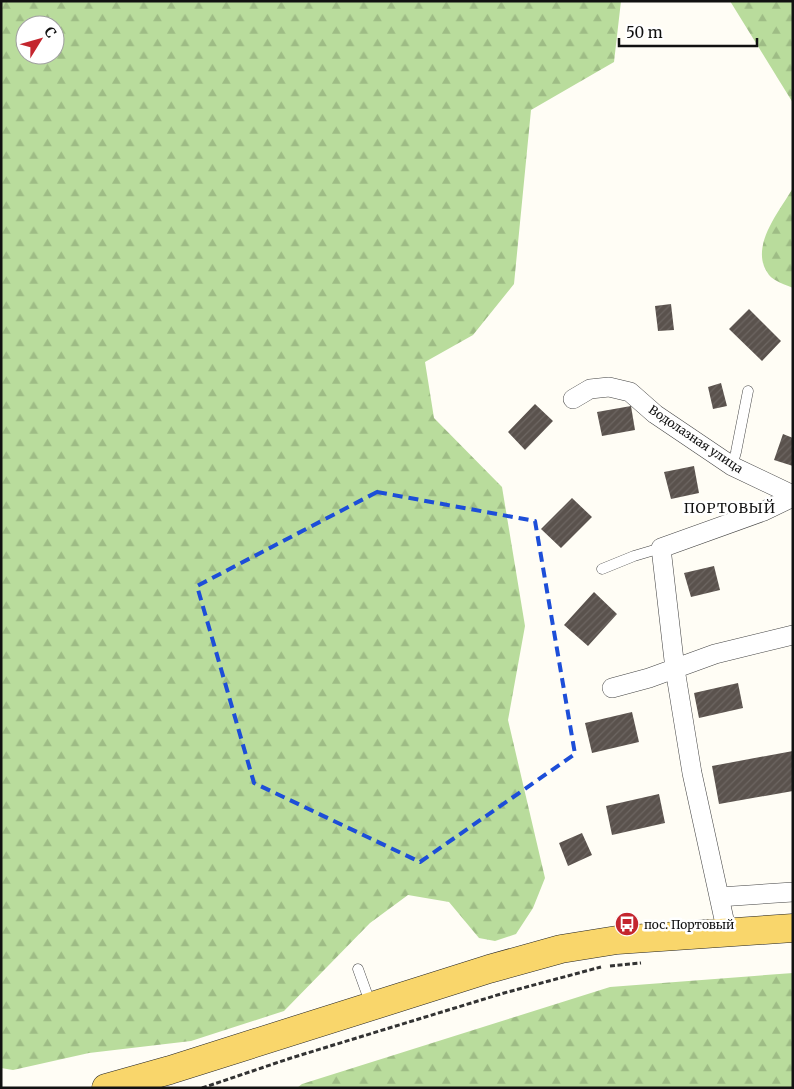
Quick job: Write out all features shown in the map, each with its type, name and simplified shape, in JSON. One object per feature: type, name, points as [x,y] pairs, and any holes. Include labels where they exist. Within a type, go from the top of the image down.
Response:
[{"type":"main road","points":[[106,1088],[170,1070],[489,969],[561,950],[617,940],[793,928]]},
{"type":"street","name":"Водолазная улица","points":[[573,399],[590,389],[609,387],[630,392],[655,414],[732,466],[793,496]]},
{"type":"street","points":[[727,933],[692,773],[675,669],[661,548],[764,511],[793,496]]},
{"type":"street","points":[[612,688],[745,645],[793,635]]},
{"type":"street","points":[[719,897],[793,892]]},
{"type":"lane","points":[[732,466],[748,391]]},
{"type":"lane","points":[[602,569],[661,548]]},
{"type":"lane","points":[[358,969],[371,1006]]},
{"type":"path","points":[[202,1088],[291,1058],[567,975],[605,966],[644,963]]},
{"type":"highlighted area","points":[[377,492],[535,521],[575,754],[420,862],[254,783],[197,586]]},
{"type":"green space","points":[[1,1],[621,1],[614,62],[531,110],[514,284],[473,335],[425,362],[434,418],[502,487],[525,626],[508,720],[545,878],[533,908],[516,934],[495,941],[479,938],[449,902],[408,895],[370,923],[284,1011],[191,1041],[89,1053],[13,1070],[1,1068]]},
{"type":"green space","points":[[730,1],[793,1],[793,103]]},
{"type":"green space","points":[[793,188],[793,288],[769,275],[763,264],[762,253],[768,230]]},
{"type":"green space","points":[[793,973],[793,1088],[297,1088],[302,1084],[610,987]]},
{"type":"building","points":[[671,304],[674,330],[658,331],[655,306]]},
{"type":"building","points":[[749,309],[781,341],[762,361],[729,329]]},
{"type":"building","points":[[721,383],[727,406],[713,409],[708,387]]},
{"type":"building","points":[[535,404],[553,421],[525,450],[508,432]]},
{"type":"building","points":[[631,406],[635,430],[602,436],[597,412]]},
{"type":"building","points":[[783,434],[793,438],[793,466],[774,460]]},
{"type":"building","points":[[694,466],[699,493],[671,499],[664,472]]},
{"type":"building","points":[[572,498],[592,517],[561,548],[541,529]]},
{"type":"building","points":[[714,566],[720,590],[691,597],[684,573]]},
{"type":"building","points":[[594,592],[617,614],[588,646],[564,625]]},
{"type":"building","points":[[738,683],[743,708],[699,718],[694,693]]},
{"type":"building","points":[[632,712],[639,742],[592,753],[585,723]]},
{"type":"building","points":[[793,751],[793,791],[719,804],[712,766]]},
{"type":"building","points":[[659,794],[665,823],[612,835],[606,806]]},
{"type":"building","points":[[582,833],[592,855],[568,866],[559,843]]},
{"type":"place","name":"пос. Портовый","points":[[627,924]]},
{"type":"district","name":"ПОРТОВЫЙ","points":[[730,508]]}]
